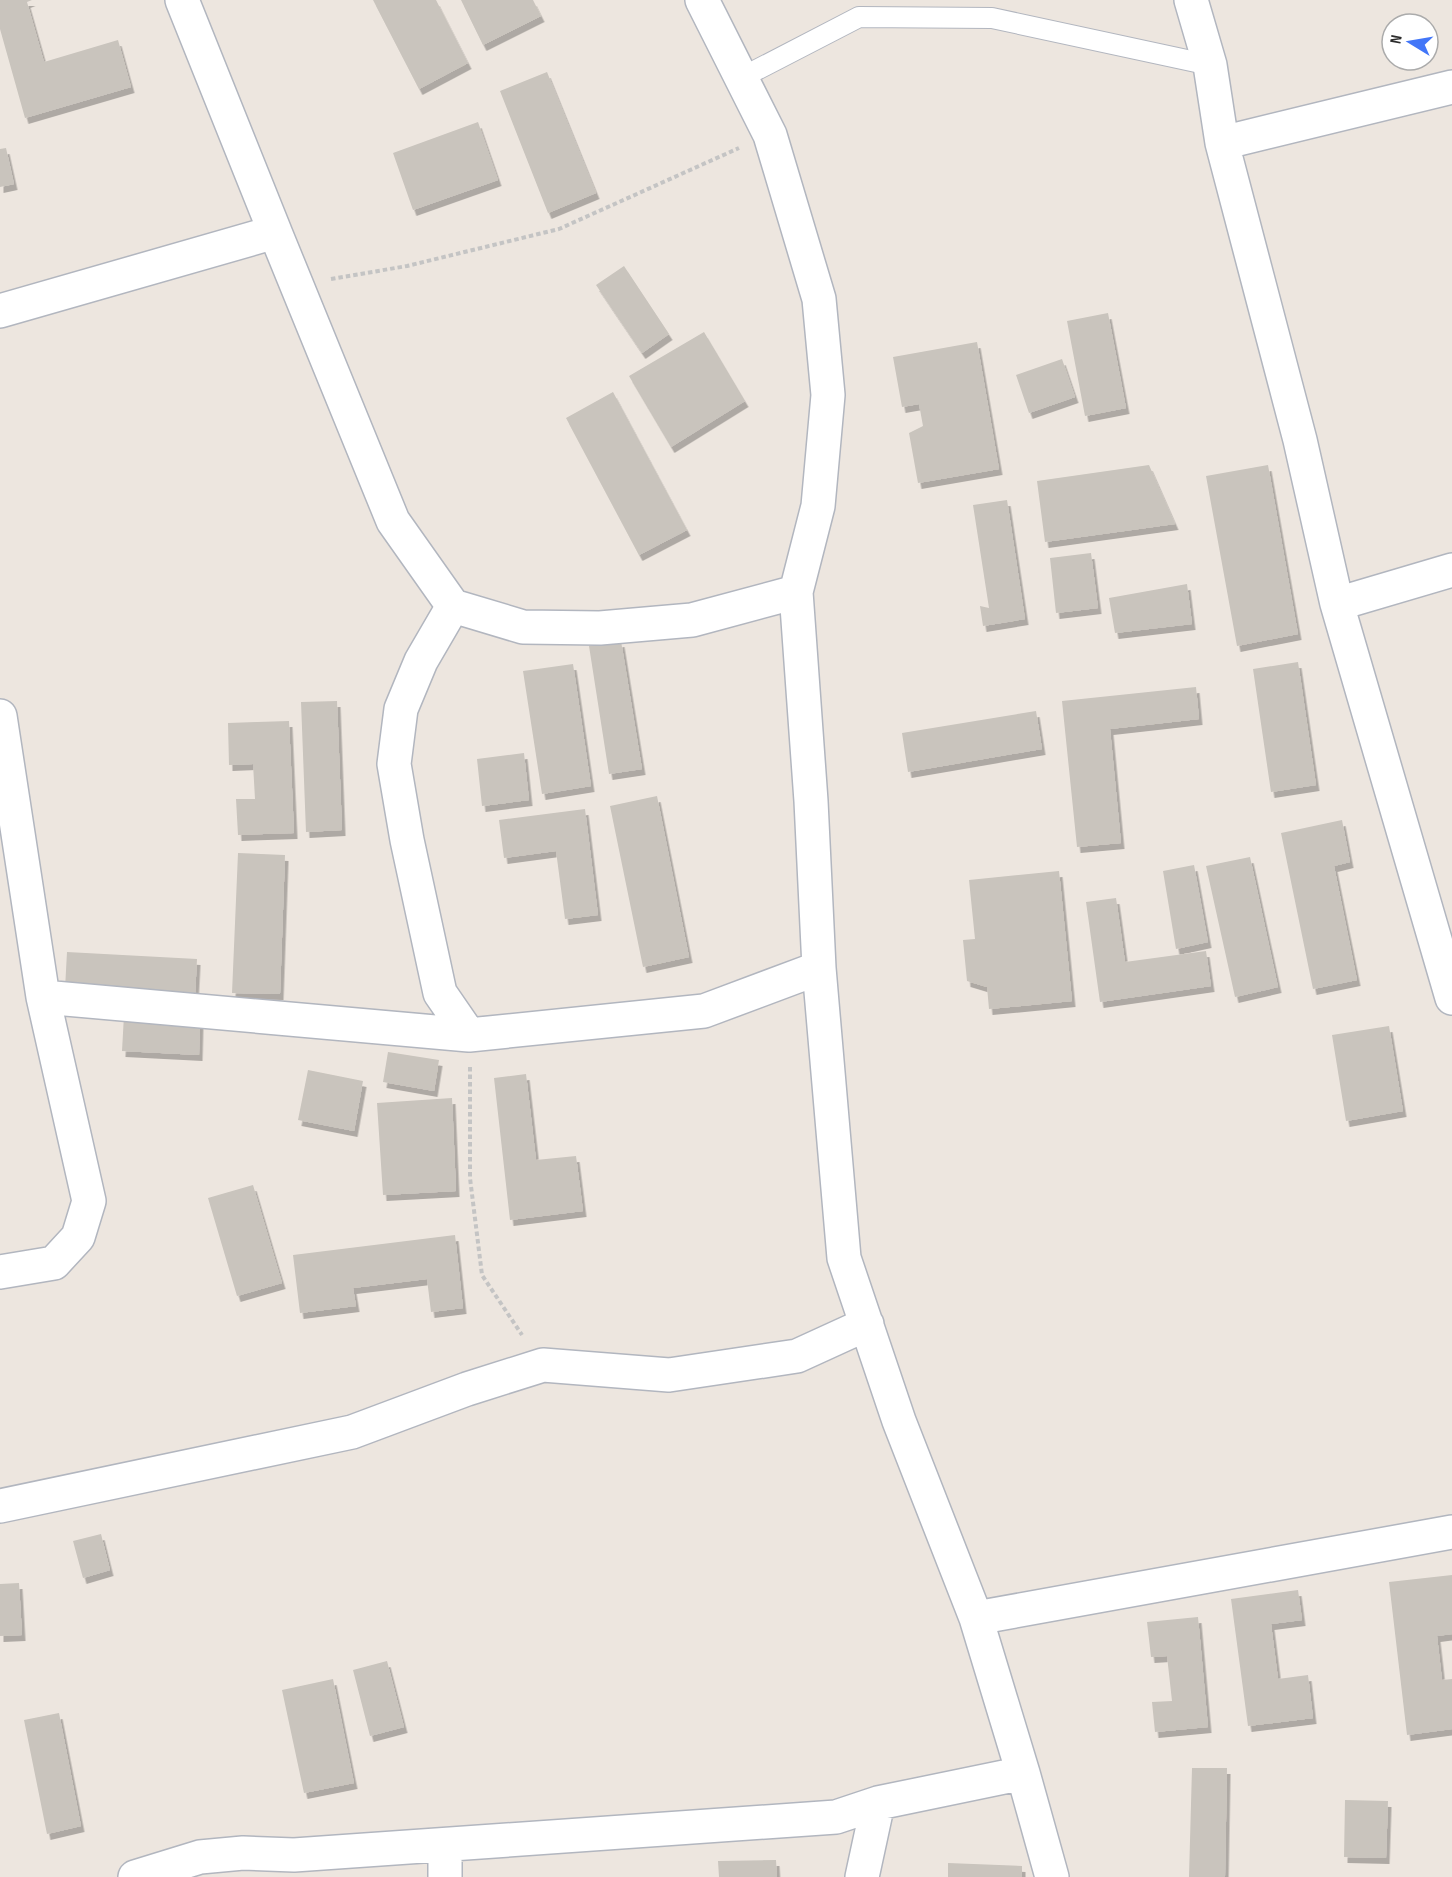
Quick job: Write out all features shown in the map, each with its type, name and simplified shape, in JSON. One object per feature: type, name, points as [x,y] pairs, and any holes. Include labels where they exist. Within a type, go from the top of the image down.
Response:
[{"type":"street","points":[[182,0],[393,521],[453,606],[523,627],[600,628],[692,620],[796,592]]},
{"type":"street","points":[[702,0],[770,135],[819,299],[828,395],[818,506],[796,592],[811,801],[819,968],[844,1258],[898,1421],[976,1618],[1052,1877]]},
{"type":"street","points":[[1191,0],[1210,65],[1222,143],[1299,440],[1337,604],[1452,998]]},
{"type":"street","points":[[1222,143],[1452,87]]},
{"type":"street","points":[[0,311],[275,232]]},
{"type":"street","points":[[1337,604],[1452,570]]},
{"type":"street","points":[[453,606],[421,661],[401,709],[394,764],[407,840],[440,993],[469,1035]]},
{"type":"street","points":[[0,716],[43,997],[89,1201],[78,1237],[54,1263],[0,1272]]},
{"type":"street","points":[[43,997],[469,1035],[704,1011],[819,968]]},
{"type":"street","points":[[0,1506],[352,1432],[467,1389],[543,1365],[669,1375],[797,1356],[867,1324]]},
{"type":"street","points":[[976,1618],[1452,1532]]},
{"type":"street","points":[[135,1877],[200,1857],[243,1853],[294,1855],[836,1817],[878,1803],[1023,1773]]},
{"type":"street","points":[[862,1877],[878,1803]]},
{"type":"street","points":[[445,1845],[446,1877]]},
{"type":"lane","points":[[741,78],[859,17],[992,18],[1210,65]]},
{"type":"path","points":[[297,286],[407,266],[559,229],[770,135]]},
{"type":"path","points":[[469,1035],[470,1178],[482,1275],[543,1365]]},
{"type":"building","points":[[0,0],[32,0],[27,2],[44,62],[118,40],[131,87],[25,118],[0,29]]},
{"type":"building","points":[[373,0],[436,0],[468,63],[419,89]]},
{"type":"building","points":[[461,0],[533,0],[541,16],[483,45]]},
{"type":"building","points":[[547,72],[596,193],[548,213],[500,91]]},
{"type":"building","points":[[478,122],[498,180],[413,210],[393,153]]},
{"type":"building","points":[[6,148],[14,184],[0,187],[0,149]]},
{"type":"building","points":[[624,266],[669,334],[642,353],[596,285]]},
{"type":"building","points":[[1108,313],[1126,408],[1085,416],[1067,321]]},
{"type":"building","points":[[704,332],[745,401],[671,447],[629,376]]},
{"type":"building","points":[[977,342],[999,469],[918,483],[909,433],[923,426],[919,404],[902,407],[893,357]]},
{"type":"building","points":[[1062,359],[1075,397],[1029,413],[1016,375]]},
{"type":"building","points":[[613,392],[687,530],[639,555],[566,418]]},
{"type":"building","points":[[1149,465],[1175,524],[1045,542],[1037,481]]},
{"type":"building","points":[[1268,465],[1298,634],[1237,646],[1206,476]]},
{"type":"building","points":[[1007,500],[1025,619],[983,626],[980,606],[989,608],[973,505]]},
{"type":"building","points":[[1091,553],[1098,608],[1056,613],[1050,558]]},
{"type":"building","points":[[1187,584],[1192,624],[1115,633],[1109,598]]},
{"type":"building","points":[[621,641],[642,769],[609,774],[589,646]]},
{"type":"building","points":[[1298,662],[1316,785],[1271,792],[1253,669]]},
{"type":"building","points":[[573,664],[591,786],[542,794],[523,671]]},
{"type":"building","points":[[1196,687],[1199,719],[1110,729],[1121,843],[1077,847],[1062,701]]},
{"type":"building","points":[[337,701],[342,830],[306,832],[301,702]]},
{"type":"building","points":[[1036,711],[1042,749],[908,772],[902,733]]},
{"type":"building","points":[[289,721],[294,833],[238,835],[236,799],[255,799],[253,764],[229,765],[228,723]]},
{"type":"building","points":[[524,753],[529,800],[482,806],[477,759]]},
{"type":"building","points":[[657,796],[689,957],[643,967],[610,806]]},
{"type":"building","points":[[585,809],[598,915],[565,919],[556,851],[504,858],[499,820]]},
{"type":"building","points":[[1342,820],[1350,862],[1334,866],[1357,980],[1313,989],[1281,833]]},
{"type":"building","points":[[238,853],[285,855],[280,994],[232,993]]},
{"type":"building","points":[[1250,857],[1278,987],[1235,997],[1206,866]]},
{"type":"building","points":[[1194,865],[1208,942],[1176,949],[1163,871]]},
{"type":"building","points":[[1059,871],[1072,1001],[989,1009],[987,987],[967,981],[963,940],[975,939],[969,880]]},
{"type":"building","points":[[1116,898],[1125,962],[1206,951],[1211,986],[1100,1002],[1086,902]]},
{"type":"building","points":[[67,952],[197,959],[195,996],[65,989]]},
{"type":"building","points":[[124,1015],[200,1018],[199,1055],[122,1051]]},
{"type":"building","points":[[1389,1026],[1403,1111],[1346,1121],[1332,1035]]},
{"type":"building","points":[[388,1052],[439,1060],[434,1091],[383,1082]]},
{"type":"building","points":[[308,1070],[363,1081],[354,1131],[298,1120]]},
{"type":"building","points":[[526,1074],[536,1160],[576,1156],[583,1211],[510,1220],[494,1078]]},
{"type":"building","points":[[452,1098],[456,1191],[383,1195],[377,1103]]},
{"type":"building","points":[[253,1185],[282,1283],[237,1296],[208,1198]]},
{"type":"building","points":[[455,1235],[463,1308],[431,1312],[427,1279],[353,1288],[356,1306],[300,1313],[293,1255]]},
{"type":"building","points":[[101,1534],[110,1570],[83,1578],[73,1541]]},
{"type":"building","points":[[1452,1575],[1452,1634],[1437,1636],[1442,1680],[1452,1679],[1452,1729],[1407,1735],[1389,1582]]},
{"type":"building","points":[[19,1583],[22,1635],[0,1636],[0,1584]]},
{"type":"building","points":[[1298,1590],[1302,1620],[1271,1624],[1278,1679],[1308,1675],[1313,1718],[1248,1726],[1231,1599]]},
{"type":"building","points":[[1198,1617],[1208,1727],[1155,1732],[1152,1702],[1172,1701],[1167,1656],[1151,1657],[1147,1622]]},
{"type":"building","points":[[387,1661],[404,1727],[370,1736],[353,1670]]},
{"type":"building","points":[[333,1679],[354,1783],[304,1793],[282,1690]]},
{"type":"building","points":[[59,1713],[81,1826],[47,1834],[24,1720]]},
{"type":"building","points":[[1192,1768],[1227,1768],[1225,1877],[1189,1877]]},
{"type":"building","points":[[1345,1800],[1388,1801],[1386,1858],[1344,1857]]},
{"type":"building","points":[[776,1860],[777,1877],[719,1877],[718,1861]]},
{"type":"building","points":[[948,1863],[1022,1866],[1022,1877],[948,1877]]}]
